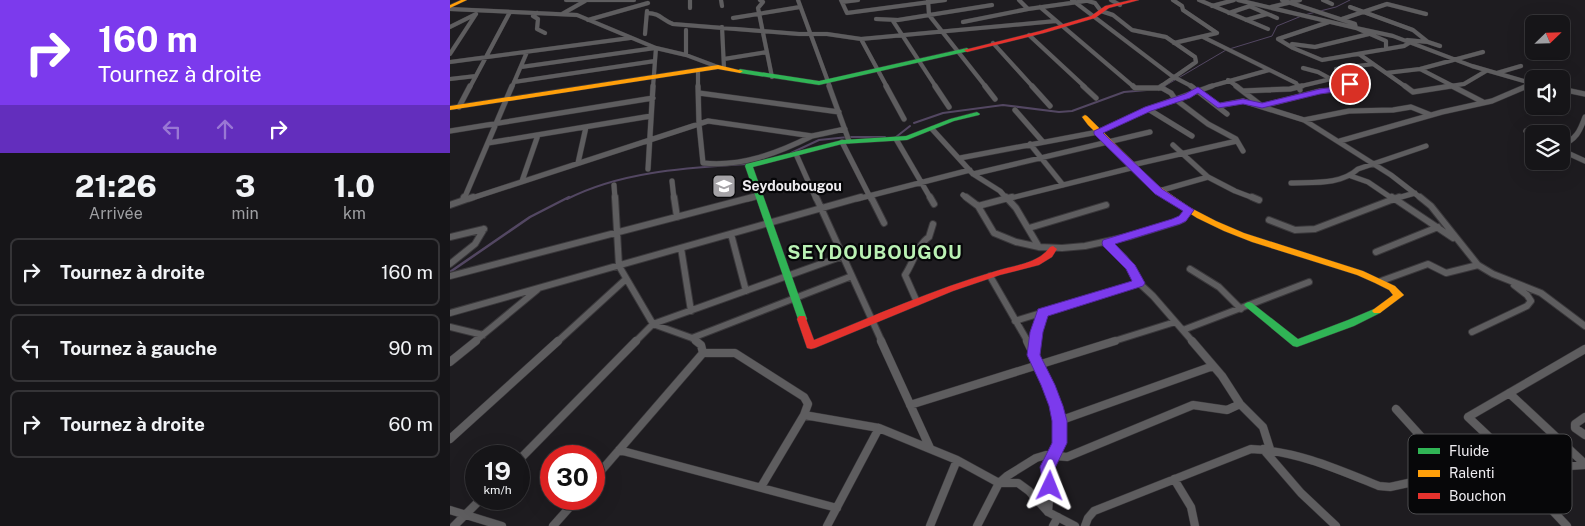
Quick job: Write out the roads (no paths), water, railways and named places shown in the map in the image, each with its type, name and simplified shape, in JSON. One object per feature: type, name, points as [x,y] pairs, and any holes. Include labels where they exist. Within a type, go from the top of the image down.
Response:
[{"type":"street","points":[[450,8],[465,0]]},
{"type":"street","points":[[566,0],[634,0]]},
{"type":"street","points":[[562,14],[585,0]]},
{"type":"street","points":[[690,0],[690,8]]},
{"type":"street","points":[[721,0],[722,6]]},
{"type":"street","points":[[760,0],[763,2],[759,6],[772,77]]},
{"type":"street","points":[[798,0],[845,129],[846,141],[884,223]]},
{"type":"street","points":[[858,0],[841,1],[847,13],[945,0]]},
{"type":"street","points":[[988,0],[1002,14]]},
{"type":"street","points":[[1019,1],[1029,0]]},
{"type":"street","points":[[964,22],[1073,1],[1085,0],[1095,3],[1102,11],[1113,15],[1132,30],[1154,34],[1174,43],[1194,57],[1196,62],[1159,88]]},
{"type":"street","points":[[1111,0],[1120,5]]},
{"type":"street","points":[[450,8],[577,15],[656,48],[772,77],[819,83],[1042,32],[1059,24],[1092,17],[1107,7],[1137,0]]},
{"type":"street","points":[[1173,0],[1182,6],[1183,10],[1217,33],[1174,43]]},
{"type":"street","points":[[1199,0],[1268,29]]},
{"type":"street","points":[[1212,6],[1234,0]]},
{"type":"street","points":[[1238,0],[1356,28],[1368,29],[1486,71],[1525,81]]},
{"type":"street","points":[[1282,0],[1355,24],[1356,28],[1386,41],[1386,49]]},
{"type":"street","points":[[1270,8],[1300,0]]},
{"type":"street","points":[[1323,0],[1332,4]]},
{"type":"street","points":[[928,1],[929,15],[995,99]]},
{"type":"street","points":[[1019,1],[1028,9]]},
{"type":"street","points":[[1073,1],[1174,77],[1198,90],[1227,114]]},
{"type":"street","points":[[588,20],[648,2],[645,34]]},
{"type":"street","points":[[1229,13],[1256,4]]},
{"type":"street","points":[[1409,43],[1404,46],[1319,60],[1280,42],[1278,39],[1387,4],[1426,14]]},
{"type":"street","points":[[876,19],[893,21],[992,5]]},
{"type":"street","points":[[1249,6],[1278,18]]},
{"type":"street","points":[[1350,6],[1412,30],[1428,42]]},
{"type":"street","points":[[734,18],[800,7]]},
{"type":"street","points":[[1040,7],[1135,88],[1159,88],[1171,93],[1175,99],[1208,124],[1237,140],[1243,151]]},
{"type":"street","points":[[450,27],[482,10]]},
{"type":"street","points":[[952,11],[972,29]]},
{"type":"street","points":[[454,108],[476,76],[510,12]]},
{"type":"street","points":[[537,13],[532,16],[538,18],[537,29],[545,33]]},
{"type":"street","points":[[647,13],[656,13],[667,22],[673,24],[827,34],[860,39],[1032,23],[1059,24]]},
{"type":"street","points":[[450,54],[476,14]]},
{"type":"street","points":[[1246,20],[1267,14]]},
{"type":"street","points":[[893,21],[949,107]]},
{"type":"street","points":[[1032,23],[1042,32]]},
{"type":"street","points":[[722,27],[722,65]]},
{"type":"street","points":[[686,30],[686,55]]},
{"type":"street","points":[[1287,45],[1315,47],[1369,34]]},
{"type":"street","points":[[1029,35],[1096,98]]},
{"type":"street","points":[[1203,37],[1232,54],[1296,84],[1299,88],[1300,96]]},
{"type":"street","points":[[450,62],[632,38]]},
{"type":"street","points":[[860,39],[904,119]]},
{"type":"street","points":[[1402,40],[1428,42],[1440,46]]},
{"type":"street","points":[[993,43],[1050,106]]},
{"type":"street","points":[[648,169],[656,48]]},
{"type":"street","points":[[521,67],[656,48]]},
{"type":"street","points":[[463,200],[527,52]]},
{"type":"street","points":[[454,108],[698,70],[767,52]]},
{"type":"street","points":[[1386,73],[1420,69],[1483,52]]},
{"type":"street","points":[[1359,54],[1413,92],[1469,82],[1475,75],[1486,71]]},
{"type":"street","points":[[514,82],[655,61]]},
{"type":"street","points":[[1336,69],[1373,64]]},
{"type":"street","points":[[1496,73],[1521,66]]},
{"type":"street","points":[[1243,91],[1299,88],[1331,79],[1318,72],[1304,68]]},
{"type":"street","points":[[1420,69],[1483,102]]},
{"type":"street","points":[[698,70],[699,124],[703,163],[732,164],[748,161],[790,148],[812,136],[845,129]]},
{"type":"street","points":[[960,158],[1098,132],[1148,109],[1187,96],[1198,90],[1269,70]]},
{"type":"street","points":[[450,79],[476,76]]},
{"type":"street","points":[[1228,80],[1262,106]]},
{"type":"street","points":[[1262,106],[1300,96],[1338,90],[1350,84],[1361,84]]},
{"type":"street","points":[[1340,141],[1431,115],[1492,101],[1525,88]]},
{"type":"street","points":[[1570,91],[1585,94]]},
{"type":"street","points":[[699,93],[839,112]]},
{"type":"street","points":[[450,130],[653,98]]},
{"type":"street","points":[[1218,106],[1243,101],[1262,106],[1304,120],[1340,141],[1374,163],[1431,206],[1478,265],[1503,278],[1541,293],[1585,326]]},
{"type":"street","points":[[1304,120],[1349,111],[1393,110],[1411,107],[1431,115]]},
{"type":"street","points":[[1148,109],[1192,136]]},
{"type":"street","points":[[1015,110],[1043,142]]},
{"type":"street","points":[[977,114],[956,118],[907,138],[846,141],[749,166],[811,345],[871,319],[917,302],[1045,259],[1053,250]]},
{"type":"street","points":[[488,143],[651,116]]},
{"type":"street","points":[[1084,117],[1159,192],[1214,225],[1266,244],[1346,267],[1371,279],[1381,281],[1397,291],[1399,295],[1394,302],[1378,311],[1297,342],[1190,269]]},
{"type":"street","points":[[1570,143],[1577,137],[1585,117]]},
{"type":"street","points":[[450,205],[708,121],[812,136]]},
{"type":"street","points":[[578,163],[586,127]]},
{"type":"street","points":[[932,129],[972,172],[985,183],[992,186],[1016,208],[1039,247]]},
{"type":"street","points":[[450,313],[922,182],[1042,158],[1150,132]]},
{"type":"street","points":[[522,181],[538,135]]},
{"type":"street","points":[[896,139],[934,204]]},
{"type":"street","points":[[978,206],[1237,140]]},
{"type":"street","points":[[1030,144],[1064,185]]},
{"type":"street","points":[[1174,145],[1208,177],[1235,191],[1259,200]]},
{"type":"street","points":[[1291,183],[1323,183],[1351,176],[1358,169],[1426,146]]},
{"type":"street","points":[[796,154],[930,448]]},
{"type":"street","points":[[1570,154],[1585,162]]},
{"type":"street","points":[[1351,176],[1368,182],[1460,242]]},
{"type":"street","points":[[1159,192],[1208,177]]},
{"type":"street","points":[[672,181],[677,217]]},
{"type":"street","points":[[614,185],[619,266],[652,324],[692,338],[701,345],[703,353]]},
{"type":"street","points":[[1269,220],[1295,230],[1315,229],[1393,199],[1415,194]]},
{"type":"street","points":[[963,195],[978,206],[994,233],[1009,240],[1053,250],[1107,243],[1176,222],[1183,219],[1188,210]]},
{"type":"street","points":[[450,276],[759,196]]},
{"type":"street","points":[[1029,228],[1106,205]]},
{"type":"street","points":[[917,302],[905,275],[915,259],[921,242],[929,237],[933,224]]},
{"type":"street","points":[[1376,252],[1438,227]]},
{"type":"street","points":[[450,237],[484,229],[481,237],[468,252],[450,264]]},
{"type":"street","points":[[731,234],[746,292]]},
{"type":"street","points":[[1107,243],[1131,267],[1139,283],[1183,330],[1222,376],[1240,404],[1263,427],[1267,434],[1266,449],[1301,493],[1336,526]]},
{"type":"street","points":[[681,248],[691,311]]},
{"type":"street","points":[[530,449],[652,324],[746,292],[842,256]]},
{"type":"street","points":[[1381,281],[1428,264],[1446,273],[1478,265]]},
{"type":"street","points":[[692,338],[852,276]]},
{"type":"street","points":[[990,276],[1034,355],[1056,406],[1059,421],[1059,443],[1048,467],[1050,486],[1048,512]]},
{"type":"street","points":[[1472,332],[1527,306],[1531,301],[1527,295],[1503,278]]},
{"type":"street","points":[[450,439],[626,279]]},
{"type":"street","points":[[1183,330],[1309,282]]},
{"type":"street","points":[[1015,321],[1139,283]]},
{"type":"street","points":[[450,362],[540,288]]},
{"type":"street","points":[[1034,355],[1036,332],[1042,313]]},
{"type":"street","points":[[910,405],[1175,322]]},
{"type":"street","points":[[450,327],[483,335]]},
{"type":"street","points":[[1485,434],[1468,416],[1585,349]]},
{"type":"street","points":[[703,353],[735,354],[804,397],[808,404],[804,415],[761,487]]},
{"type":"street","points":[[605,466],[703,353]]},
{"type":"street","points":[[1059,421],[1213,366]]},
{"type":"street","points":[[1509,393],[1552,434]]},
{"type":"street","points":[[977,526],[999,483],[1036,458],[1055,455],[1067,456],[1193,405],[1202,404],[1224,412],[1240,404]]},
{"type":"street","points":[[1396,408],[1417,434]]},
{"type":"street","points":[[804,415],[879,428],[957,460],[999,483],[1018,483],[1029,491],[1048,512],[1075,526]]},
{"type":"street","points":[[1585,417],[1575,424],[1576,428],[1585,435]]},
{"type":"street","points":[[827,526],[879,428]]},
{"type":"street","points":[[1084,526],[1094,511],[1252,449],[1266,449],[1309,459],[1379,486],[1390,487],[1408,483]]},
{"type":"street","points":[[619,450],[837,508]]},
{"type":"street","points":[[1572,453],[1585,465]]},
{"type":"street","points":[[930,526],[957,460]]},
{"type":"street","points":[[1572,466],[1585,465]]},
{"type":"street","points":[[1174,479],[1192,509],[1196,519],[1195,526]]},
{"type":"street","points":[[450,510],[502,526]]},
{"type":"street","points":[[454,526],[470,510]]},
{"type":"street","points":[[553,526],[567,510]]},
{"type":"street","points":[[1557,514],[1567,526]]},
{"type":"street","points":[[1053,526],[1058,517]]},
{"type":"waterway","points":[[1163,87],[1226,50],[1272,36],[1277,26],[1304,15],[1336,7],[1350,0]]},
{"type":"waterway","points":[[914,123],[943,113],[1003,105],[1059,112],[1072,111],[1124,92],[1147,90]]},
{"type":"waterway","points":[[896,137],[910,126]]},
{"type":"waterway","points":[[791,153],[819,140],[848,137],[885,137]]},
{"type":"waterway","points":[[567,199],[610,182],[655,172],[747,164]]},
{"type":"waterway","points":[[450,272],[530,217],[569,197]]},
{"type":"place","name":"Seydoubougou","points":[[724,186]]},
{"type":"district","name":"SEYDOUBOUGOU","points":[[875,252]]}]
